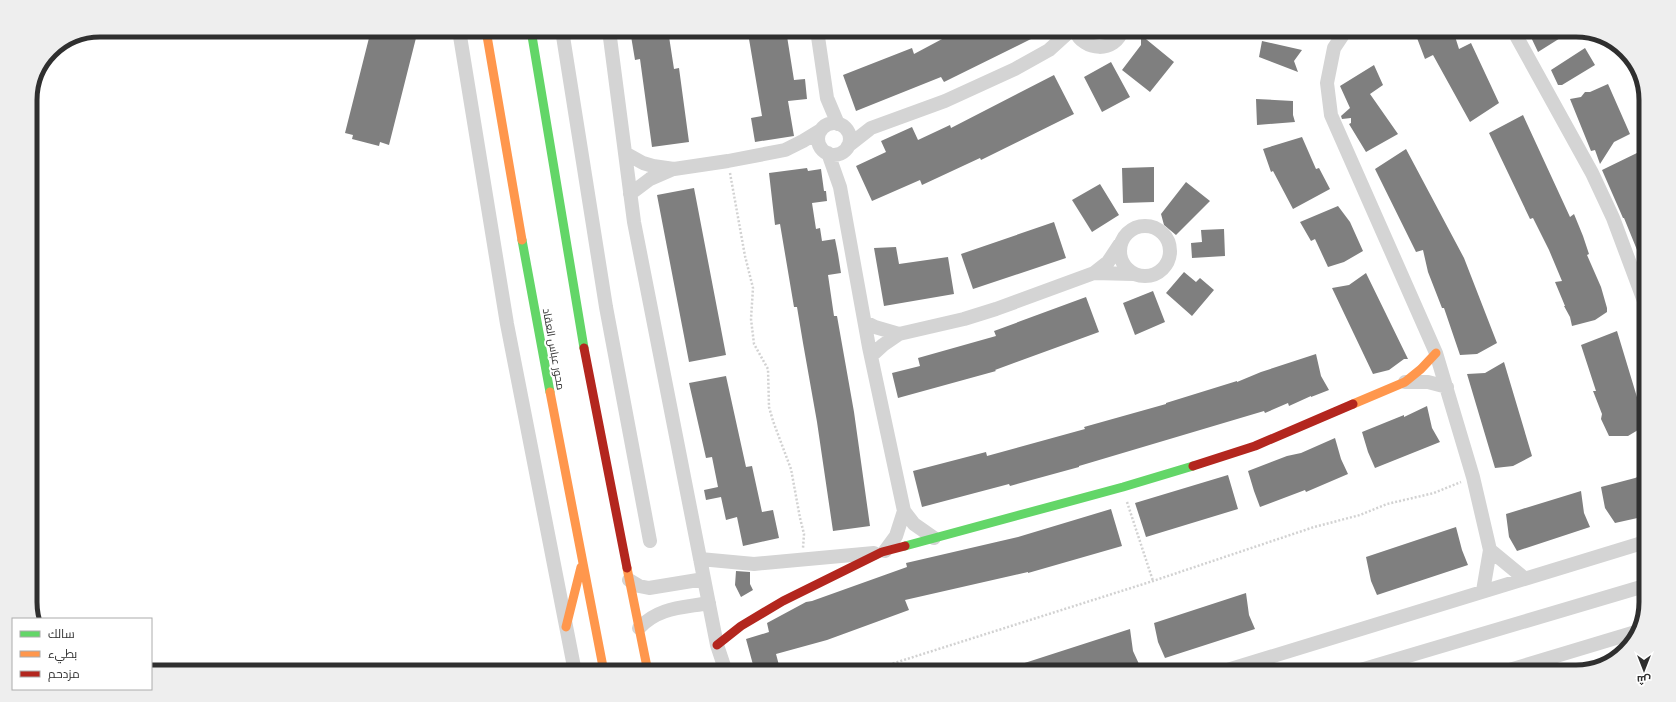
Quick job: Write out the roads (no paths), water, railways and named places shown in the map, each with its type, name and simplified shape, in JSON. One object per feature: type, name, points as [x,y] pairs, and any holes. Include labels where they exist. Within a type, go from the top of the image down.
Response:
[{"type":"main road","name":"محور عباس العقاد","points":[[487,37],[512,185],[603,665]]},
{"type":"main road","points":[[532,37],[588,372],[646,665]]},
{"type":"main road","points":[[717,645],[741,626],[783,600],[884,552],[1176,472],[1255,446],[1405,382],[1436,354]]},
{"type":"main road","points":[[566,627],[582,562]]},
{"type":"street","points":[[460,37],[507,324],[573,665]]},
{"type":"street","points":[[563,37],[606,307],[650,541]]},
{"type":"street","points":[[610,37],[634,222],[717,645],[724,665]]},
{"type":"street","points":[[818,37],[827,98],[839,124],[849,134],[850,140],[847,147],[840,187]]},
{"type":"street","points":[[625,153],[653,166],[674,168],[728,161],[785,150],[838,154],[871,128],[916,112],[980,85],[1049,50],[1063,37]]},
{"type":"street","points":[[1079,37],[1088,45],[1095,47],[1103,47],[1111,44],[1118,37]]},
{"type":"street","points":[[1341,37],[1334,48],[1327,83],[1330,115],[1436,354],[1447,387],[1473,477],[1490,550],[1482,591]]},
{"type":"street","points":[[1517,37],[1592,173],[1613,218],[1639,288]]},
{"type":"street","points":[[1049,50],[1088,45]]},
{"type":"street","points":[[827,98],[822,129],[818,136],[818,142],[821,148],[827,153],[840,187],[871,356],[904,512],[914,524],[934,538]]},
{"type":"street","points":[[785,150],[803,141],[830,124],[839,124],[856,128],[871,128]]},
{"type":"street","points":[[630,194],[650,179],[674,168]]},
{"type":"street","points":[[871,356],[882,345],[899,334],[996,309],[1094,273],[1108,262],[1129,231],[1144,226],[1152,226],[1165,235],[1169,242],[1169,258],[1166,265],[1161,271],[1154,275],[1146,276],[1134,274],[1094,273]]},
{"type":"street","points":[[1120,244],[1119,252],[1121,260],[1125,267],[1134,274]]},
{"type":"street","points":[[865,322],[875,327],[899,334]]},
{"type":"street","points":[[1405,382],[1428,382],[1447,387]]},
{"type":"street","points":[[700,559],[754,564],[884,552],[896,536],[904,512]]},
{"type":"street","points":[[1244,665],[1639,544]]},
{"type":"street","points":[[1490,550],[1524,578]]},
{"type":"street","points":[[629,580],[638,586],[649,588],[704,579]]},
{"type":"street","points":[[1378,665],[1639,588]]},
{"type":"street","points":[[638,628],[648,618],[658,613],[709,603]]},
{"type":"street","points":[[1525,665],[1631,633]]}]
